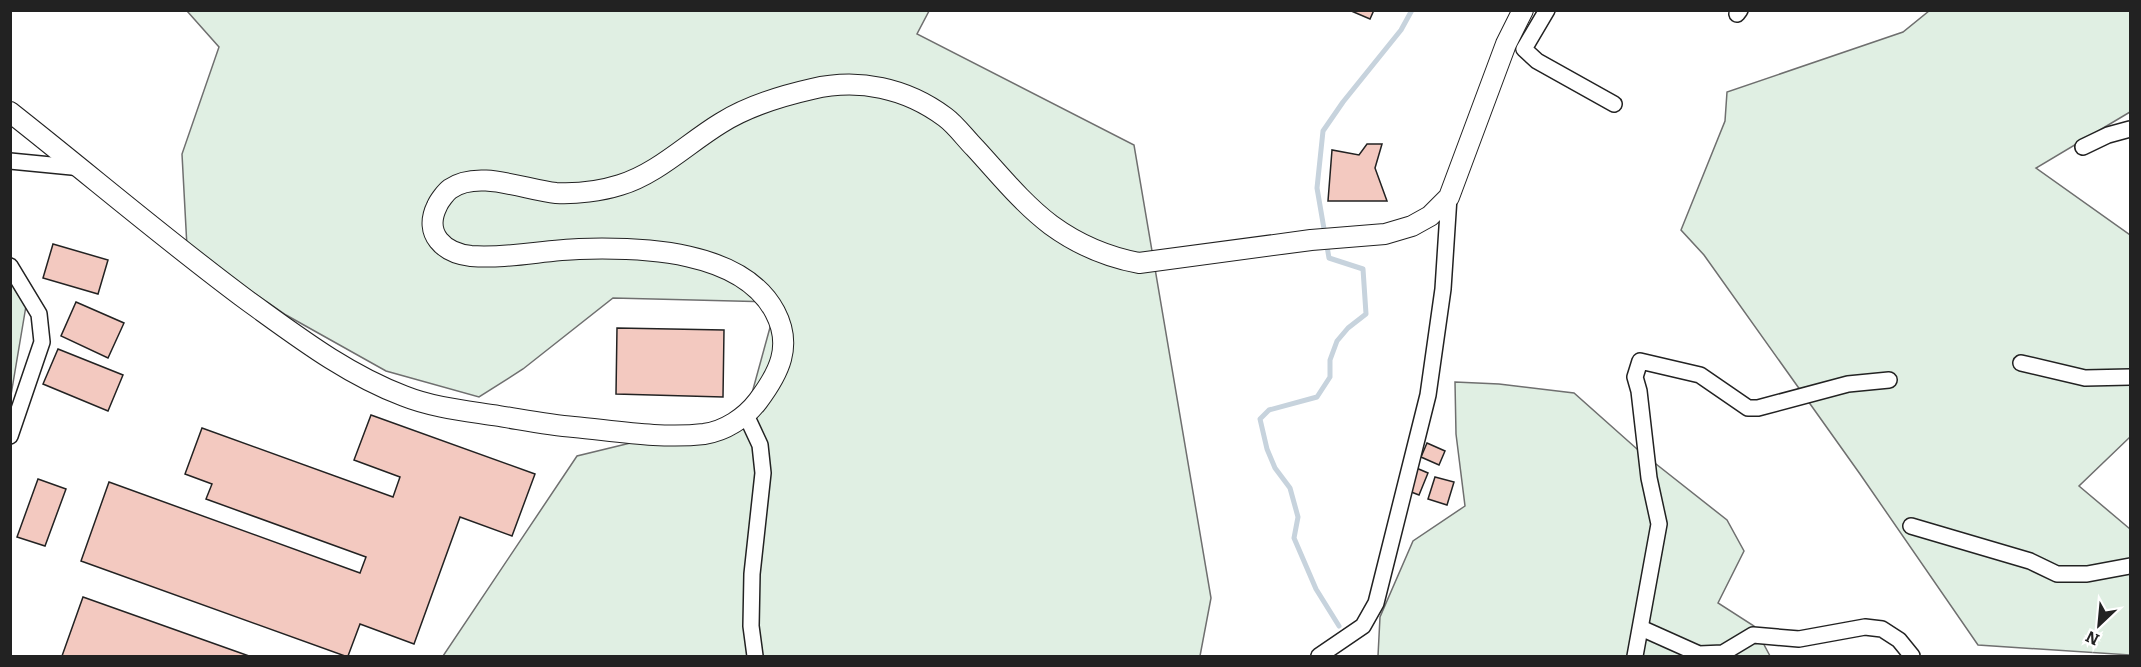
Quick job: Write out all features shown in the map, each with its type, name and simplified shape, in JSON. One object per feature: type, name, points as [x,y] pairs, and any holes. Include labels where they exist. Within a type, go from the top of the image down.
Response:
[{"type":"street","points":[[1319,657],[1364,626],[1376,603],[1428,395],[1443,289],[1449,197],[1506,44],[1523,10]]},
{"type":"street","points":[[1547,10],[1524,49],[1537,61],[1614,104]]},
{"type":"street","points":[[10,112],[82,168],[186,255],[320,354],[381,387],[412,399],[456,410],[560,425],[658,434],[710,433],[746,415],[774,379],[784,344],[783,327],[769,300],[751,283],[724,268],[685,255],[580,249],[476,256],[455,253],[442,246],[432,231],[434,212],[448,190],[463,183],[484,180],[559,193],[610,188],[629,183],[724,121],[752,107],[815,88],[856,83],[886,87],[915,99],[948,119],[1048,223],[1073,239],[1119,260],[1140,263],[1311,240],[1385,234],[1412,226],[1430,216],[1449,197]]},
{"type":"street","points":[[2083,147],[2108,135],[2130,129]]},
{"type":"street","points":[[10,161],[82,168]]},
{"type":"street","points":[[10,266],[39,314],[42,342],[10,436]]},
{"type":"street","points":[[1635,657],[1659,524],[1648,478],[1639,391],[1635,377],[1640,361],[1700,375],[1748,408],[1758,408],[1848,384],[1889,380]]},
{"type":"street","points":[[2021,363],[2085,378],[2130,377]]},
{"type":"street","points":[[746,415],[760,445],[763,474],[752,574],[751,626],[755,657]]},
{"type":"street","points":[[1911,526],[2030,561],[2057,573],[2087,574],[2130,566]]},
{"type":"street","points":[[1641,628],[1699,654],[1723,653],[1753,635],[1799,639],[1865,627],[1882,629],[1899,640],[1912,657]]},
{"type":"green space","points":[[187,11],[929,11],[917,34],[1134,145],[1211,598],[1200,656],[443,656],[577,456],[746,415],[777,302],[613,298],[523,369],[479,397],[386,371],[286,315],[187,247],[182,154],[219,47]]},
{"type":"green space","points":[[1929,11],[2130,11],[2130,112],[2036,168],[2130,235],[2130,437],[2079,486],[2130,529],[2130,655],[1978,645],[1704,255],[1681,230],[1725,121],[1727,92],[1903,32]]},
{"type":"green space","points":[[11,276],[27,300],[11,395]]},
{"type":"green space","points":[[1455,382],[1499,384],[1574,393],[1637,449],[1727,520],[1744,551],[1718,603],[1754,626],[1770,656],[1378,656],[1380,617],[1413,541],[1465,506],[1456,434]]},
{"type":"building","points":[[1349,10],[1374,10],[1370,19]]},
{"type":"building","points":[[1367,144],[1382,144],[1375,168],[1387,201],[1328,201],[1332,150],[1359,155]]},
{"type":"building","points":[[53,244],[108,260],[98,294],[43,278]]},
{"type":"building","points":[[76,302],[124,323],[108,358],[61,336]]},
{"type":"building","points":[[617,328],[724,330],[723,397],[616,394]]},
{"type":"building","points":[[58,349],[123,375],[108,411],[43,384]]},
{"type":"building","points":[[371,415],[535,474],[512,536],[460,517],[414,644],[360,624],[348,656],[345,656],[81,561],[109,482],[360,573],[366,557],[206,499],[212,484],[185,474],[202,428],[393,497],[400,477],[354,460]]},
{"type":"building","points":[[1427,443],[1445,451],[1439,465],[1421,457]]},
{"type":"building","points":[[1414,467],[1428,473],[1419,495],[1406,490]]},
{"type":"building","points":[[1435,477],[1454,482],[1447,505],[1428,499]]},
{"type":"building","points":[[38,479],[66,489],[45,546],[17,537]]},
{"type":"building","points":[[83,597],[249,656],[62,656]]},
{"type":"waterway","points":[[1339,626],[1316,589],[1294,538],[1298,517],[1290,488],[1275,468],[1267,449],[1260,419],[1269,410],[1317,397],[1330,377],[1330,360],[1337,341],[1348,328],[1366,314],[1363,269],[1329,258],[1317,188],[1323,131],[1343,102],[1401,30],[1412,10]]}]
